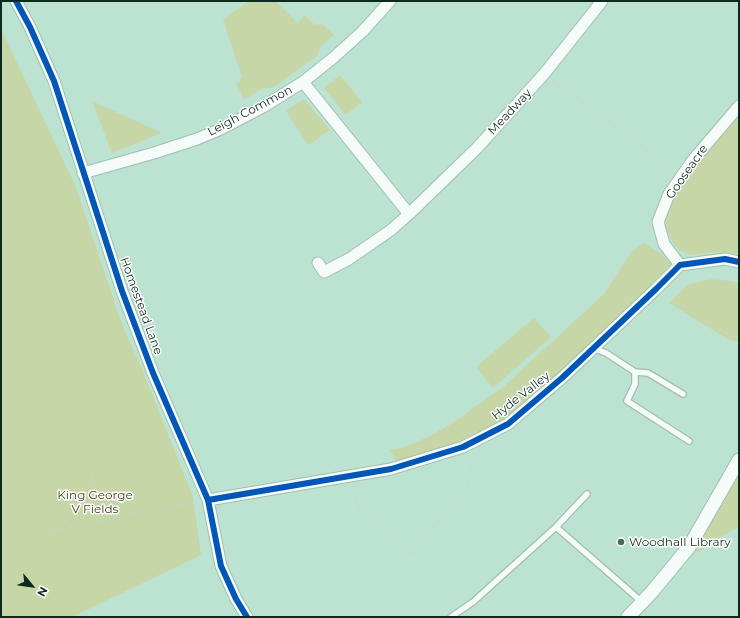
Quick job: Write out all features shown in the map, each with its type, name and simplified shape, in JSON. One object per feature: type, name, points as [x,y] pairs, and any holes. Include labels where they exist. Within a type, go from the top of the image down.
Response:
[{"type":"street","name":"Homestead Lane","points":[[16,1],[30,27],[54,81],[122,291],[153,373],[208,500],[221,566],[236,599],[247,617]]},
{"type":"street","name":"Leigh Common","points":[[83,173],[197,139],[221,129],[263,107],[303,82],[333,58],[362,32],[390,1]]},
{"type":"street","name":"Meadway","points":[[318,263],[324,272],[350,259],[391,230],[477,148],[544,74],[602,1]]},
{"type":"street","points":[[303,82],[408,214]]},
{"type":"street","name":"Gooseacre","points":[[680,265],[664,244],[658,222],[669,194],[682,175],[739,106]]},
{"type":"street","points":[[680,265],[724,259],[739,262]]},
{"type":"street","name":"Hyde Valley","points":[[208,500],[391,469],[463,447],[508,424],[562,378],[680,265]]},
{"type":"street","points":[[628,617],[651,593],[689,547],[739,460]]},
{"type":"lane","points":[[593,348],[606,353],[635,372],[648,373],[683,394]]},
{"type":"lane","points":[[635,372],[635,384],[627,401],[690,441]]},
{"type":"lane","points":[[451,617],[473,602],[556,527],[587,494]]},
{"type":"lane","points":[[556,527],[642,602]]},
{"type":"path","points":[[544,74],[682,175]]},
{"type":"path","points":[[656,289],[731,336],[739,338]]},
{"type":"path","points":[[79,436],[94,481],[119,504],[134,514]]},
{"type":"path","points":[[355,493],[359,509],[411,556],[469,483],[471,462]]},
{"type":"path","points":[[50,532],[66,521],[80,504],[94,481]]},
{"type":"path","points":[[1,544],[13,540],[134,514],[208,500]]},
{"type":"path","points":[[697,557],[739,535]]},
{"type":"green space","points":[[249,1],[276,1],[298,23],[305,15],[315,25],[322,24],[334,35],[321,46],[317,56],[272,88],[262,88],[244,100],[236,83],[240,81],[242,77],[223,19]]},
{"type":"green space","name":"King George V Fields","points":[[1,29],[75,185],[123,327],[140,364],[193,497],[201,555],[72,617],[1,617]]},
{"type":"green space","points":[[340,75],[362,102],[346,115],[324,88]]},
{"type":"green space","points":[[304,99],[330,130],[308,145],[286,111]]},
{"type":"green space","points":[[92,101],[162,133],[112,153]]},
{"type":"green space","points":[[739,115],[739,254],[718,252],[691,255],[679,250],[672,241],[667,232],[665,217],[672,198],[706,151]]},
{"type":"green space","points":[[644,243],[660,253],[673,266],[559,374],[504,420],[459,442],[398,463],[390,450],[405,447],[430,436],[451,424],[503,387],[604,294],[631,252]]},
{"type":"green space","points":[[712,279],[739,283],[739,342],[729,340],[669,303],[689,284]]},
{"type":"green space","points":[[534,318],[551,337],[493,388],[476,367]]},
{"type":"green space","points":[[739,468],[739,527],[717,539],[699,552],[696,551],[694,549]]},
{"type":"cycle path","points":[[16,1],[30,27],[54,81],[122,291],[153,373],[208,500],[221,566],[236,599],[247,617]]},
{"type":"cycle path","points":[[208,500],[391,469],[463,447],[508,424],[562,378],[680,265],[725,259],[739,262]]},
{"type":"place","name":"Woodhall Library","points":[[621,542]]}]
